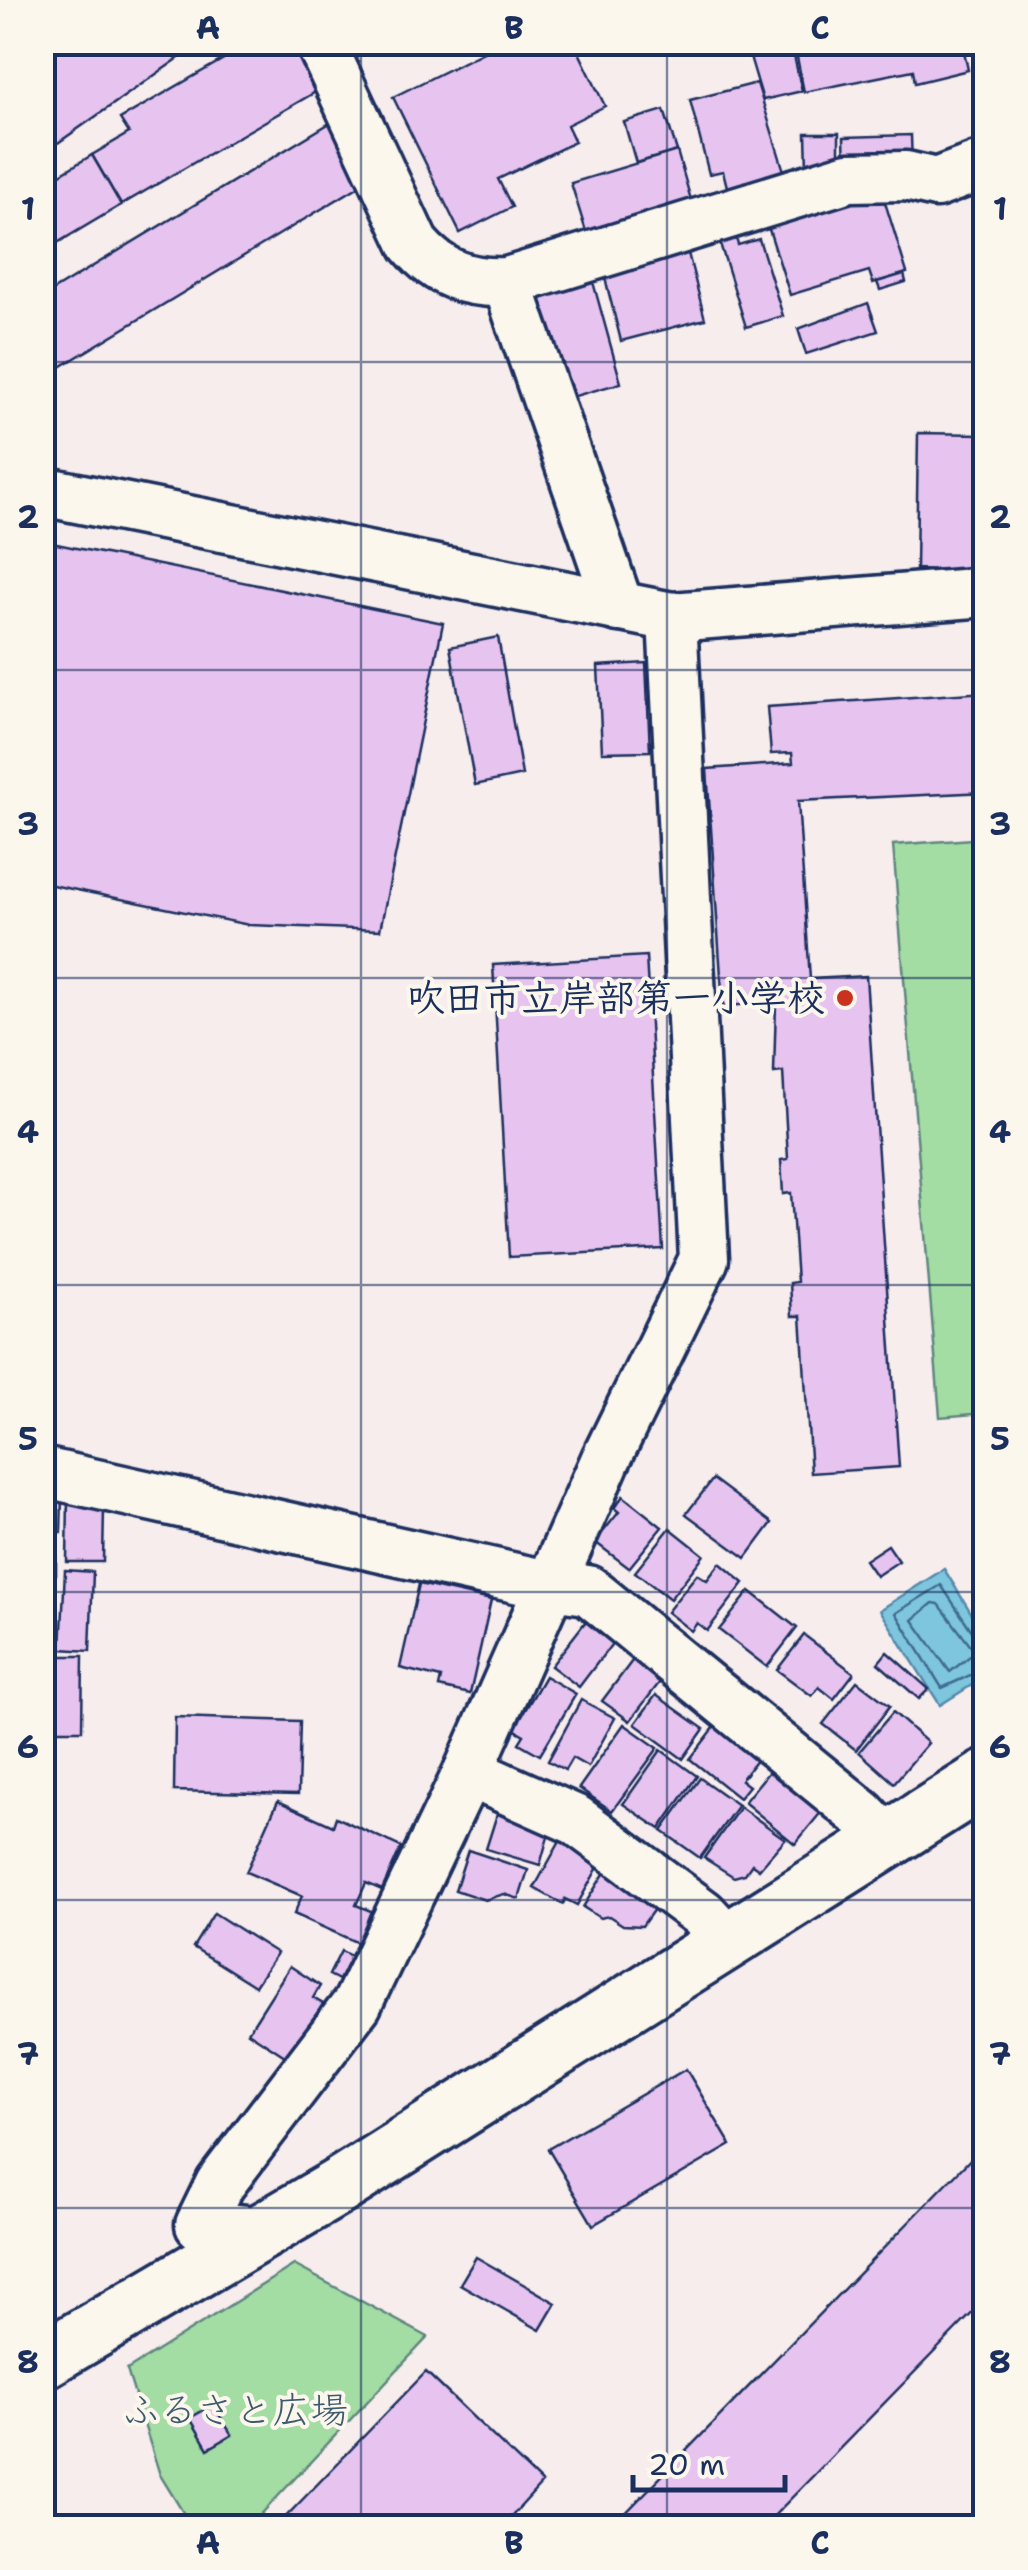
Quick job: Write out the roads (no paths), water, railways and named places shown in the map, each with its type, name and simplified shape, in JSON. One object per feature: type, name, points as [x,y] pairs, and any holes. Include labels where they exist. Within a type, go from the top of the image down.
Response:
[{"type":"street","points":[[320,42],[414,244],[454,276],[507,282],[849,177],[906,176],[936,184],[986,164]]},
{"type":"street","points":[[507,282],[619,607]]},
{"type":"street","points":[[42,491],[672,617],[986,592]]},
{"type":"street","points":[[257,2231],[200,2226],[220,2184],[357,2004],[468,1772],[547,1586],[704,1260],[672,617]]},
{"type":"street","points":[[42,1472],[547,1586],[588,1590],[862,1814],[886,1840]]},
{"type":"street","points":[[468,1772],[576,1820],[703,1914],[726,1939]]},
{"type":"street","points":[[42,2361],[257,2231],[338,2187],[986,1778]]},
{"type":"water","points":[[944,1569],[985,1635],[986,1676],[940,1705],[880,1610]]},
{"type":"place","name":"吹田市立岸部第一小学校","points":[[845,998]]},
{"type":"park label","name":"ふるさと広場","points":[[235,2410]]}]
